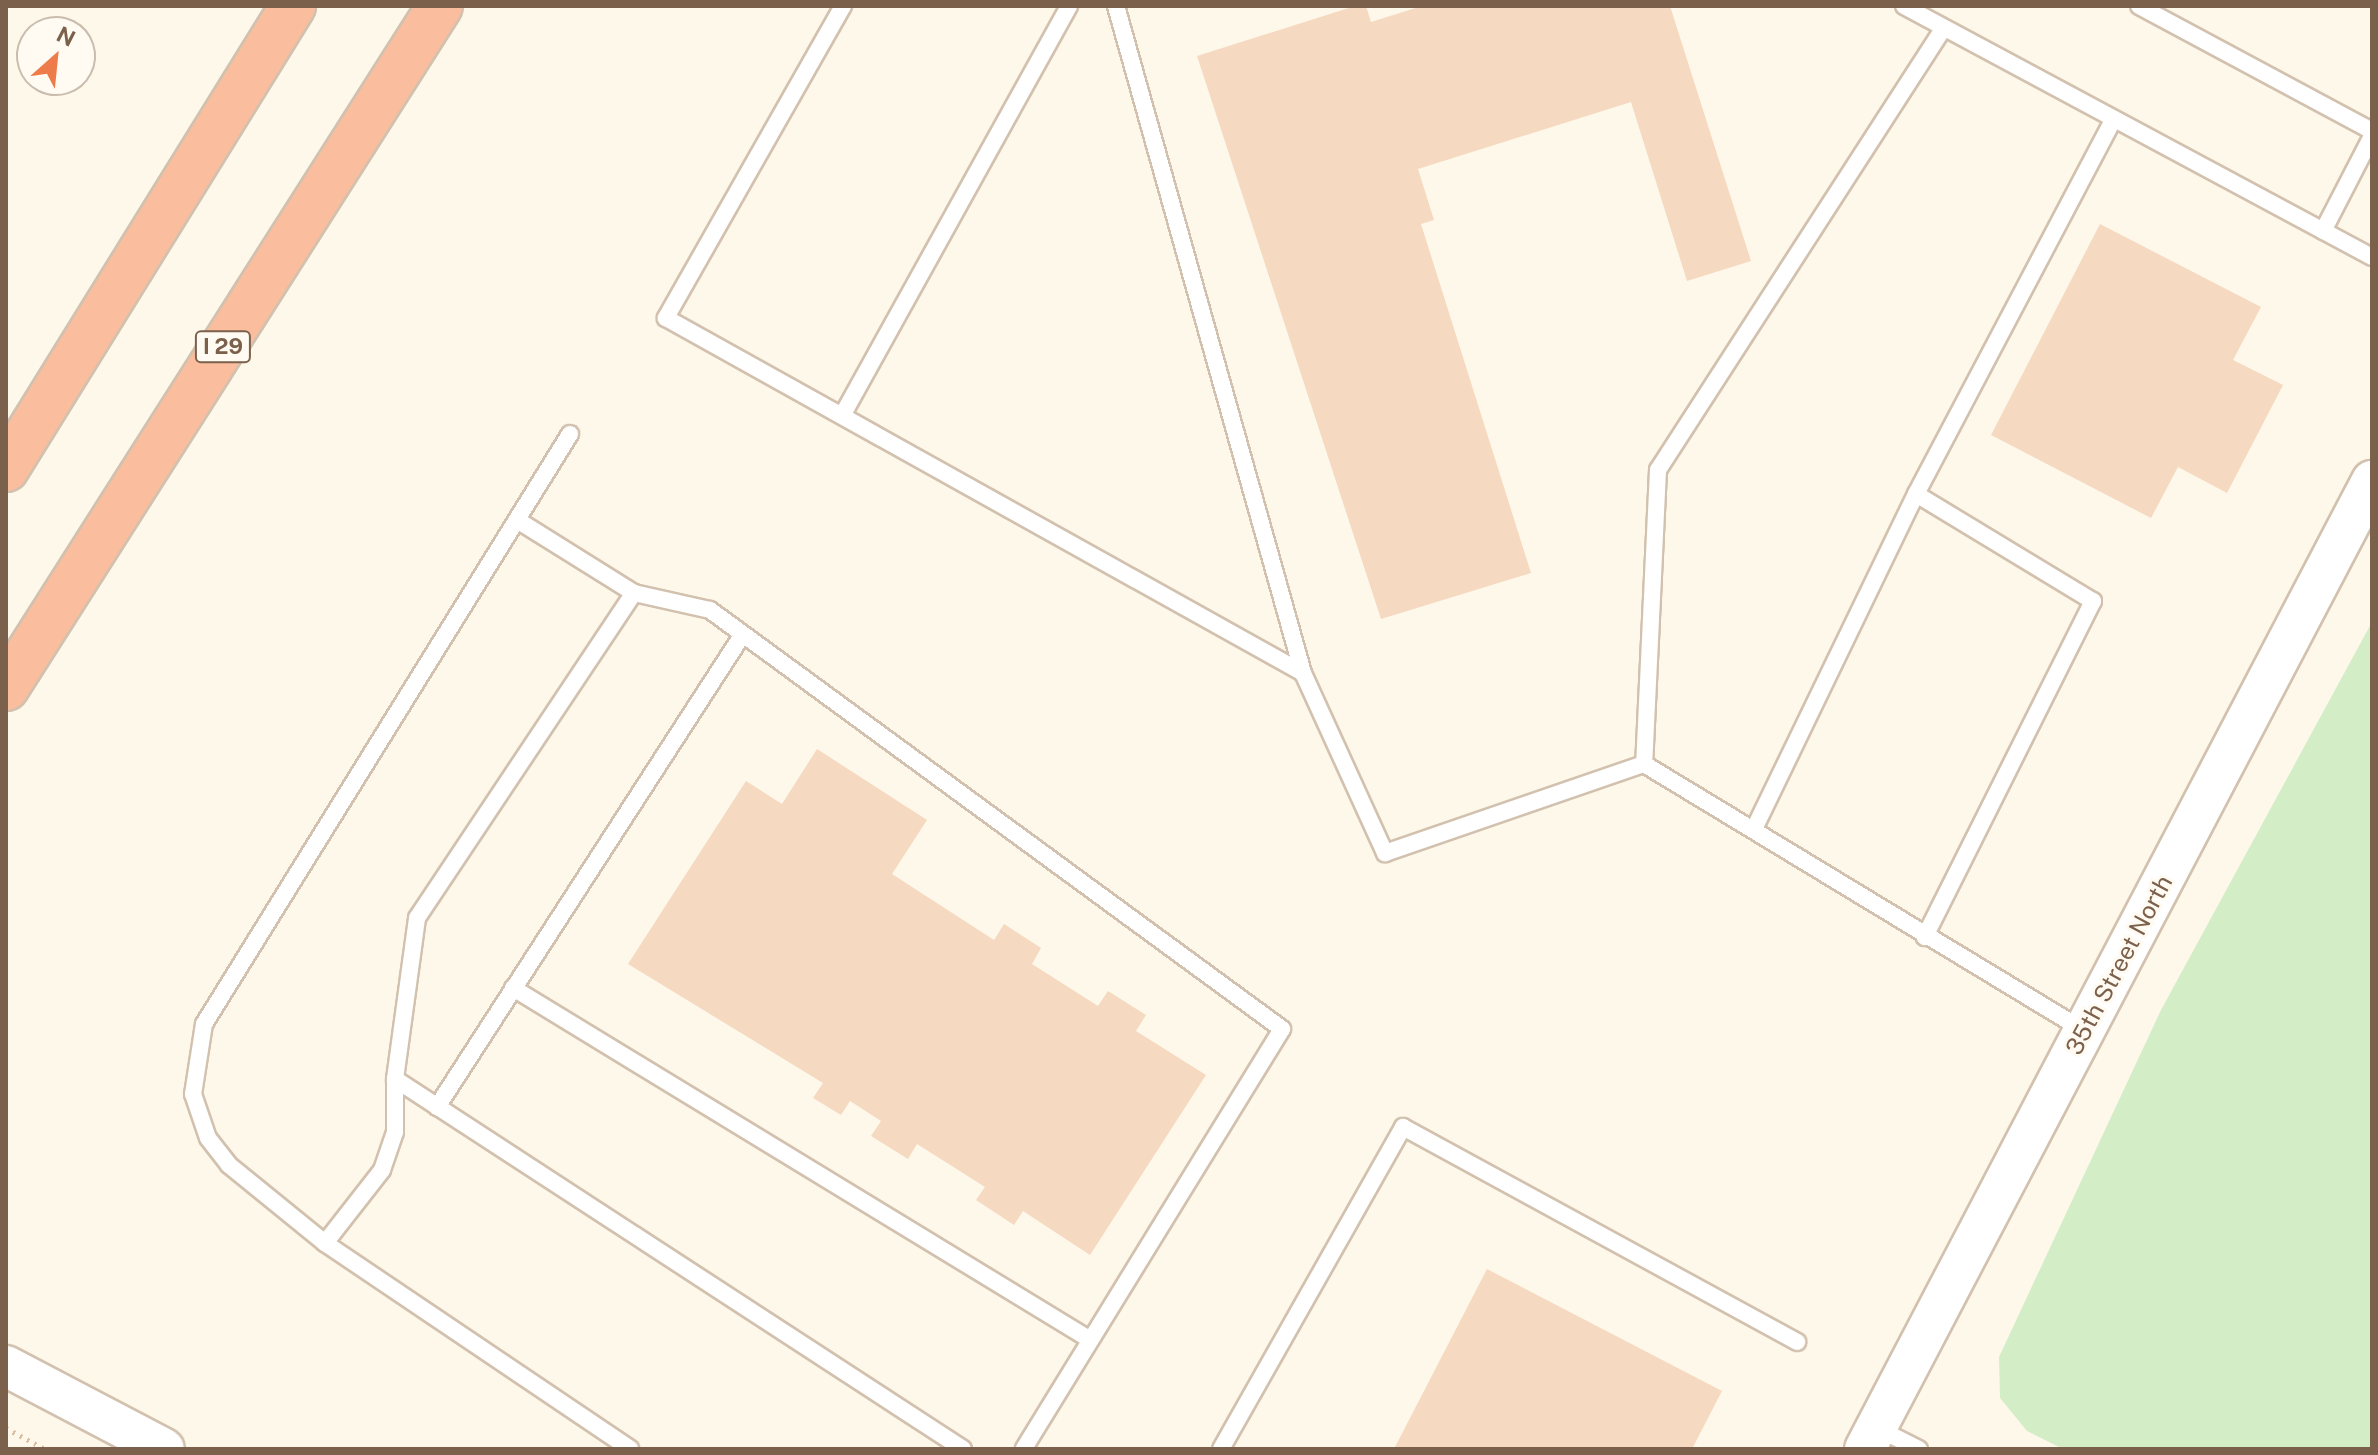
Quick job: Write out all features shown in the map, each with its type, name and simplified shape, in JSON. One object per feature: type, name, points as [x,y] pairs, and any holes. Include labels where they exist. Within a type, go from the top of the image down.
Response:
[{"type":"highway","points":[[6,469],[293,6]]},
{"type":"highway","name":"I 29","points":[[6,688],[440,6]]},
{"type":"street","name":"35th Street North","points":[[1870,1438],[2372,481]]},
{"type":"street","points":[[6,1366],[164,1449]]},
{"type":"lane","points":[[843,6],[666,318],[1303,673]]},
{"type":"lane","points":[[843,414],[1069,6]]},
{"type":"lane","points":[[1116,6],[1303,673],[1385,853],[1644,764],[1925,937],[2085,1031]]},
{"type":"lane","points":[[1904,6],[2372,257]]},
{"type":"lane","points":[[2139,6],[2372,134],[2323,231]]},
{"type":"lane","points":[[1644,764],[1658,470],[1943,29]]},
{"type":"lane","points":[[1754,829],[1916,494],[2113,120]]},
{"type":"lane","points":[[570,434],[204,1024],[193,1094],[208,1138],[229,1165],[325,1243],[630,1449]]},
{"type":"lane","points":[[1916,494],[2093,601],[1925,937]]},
{"type":"lane","points":[[517,520],[634,593],[710,610],[1282,1029],[1024,1449]]},
{"type":"lane","points":[[325,1243],[382,1170],[395,1132],[395,1079],[417,918],[634,593]]},
{"type":"lane","points":[[437,1107],[743,634]]},
{"type":"lane","points":[[513,988],[1089,1339]]},
{"type":"lane","points":[[395,1079],[963,1449]]},
{"type":"lane","points":[[1221,1449],[1403,1127],[1797,1342]]},
{"type":"lane","points":[[1870,1438],[1919,1449]]},
{"type":"path","points":[[6,1428],[45,1449]]},
{"type":"green space","points":[[2372,622],[2372,1449],[2063,1449],[2027,1431],[2000,1398],[1999,1357],[2161,1010]]},
{"type":"building","points":[[1355,6],[1366,6],[1371,22],[1422,6],[1670,6],[1751,261],[1687,281],[1631,102],[1418,169],[1434,220],[1421,224],[1531,573],[1381,619],[1197,56]]},
{"type":"building","points":[[2100,224],[2261,307],[2233,360],[2283,385],[2227,493],[2178,467],[2151,518],[1991,435]]},
{"type":"building","points":[[817,749],[927,820],[892,874],[994,940],[1004,924],[1041,948],[1032,964],[1098,1006],[1108,991],[1146,1015],[1136,1031],[1206,1075],[1090,1255],[1023,1211],[1014,1225],[976,1200],[985,1187],[917,1144],[908,1159],[871,1136],[881,1121],[850,1101],[841,1115],[813,1098],[823,1083],[628,964],[746,781],[782,804]]},
{"type":"building","points":[[1487,1269],[1722,1391],[1692,1449],[1394,1449]]}]
